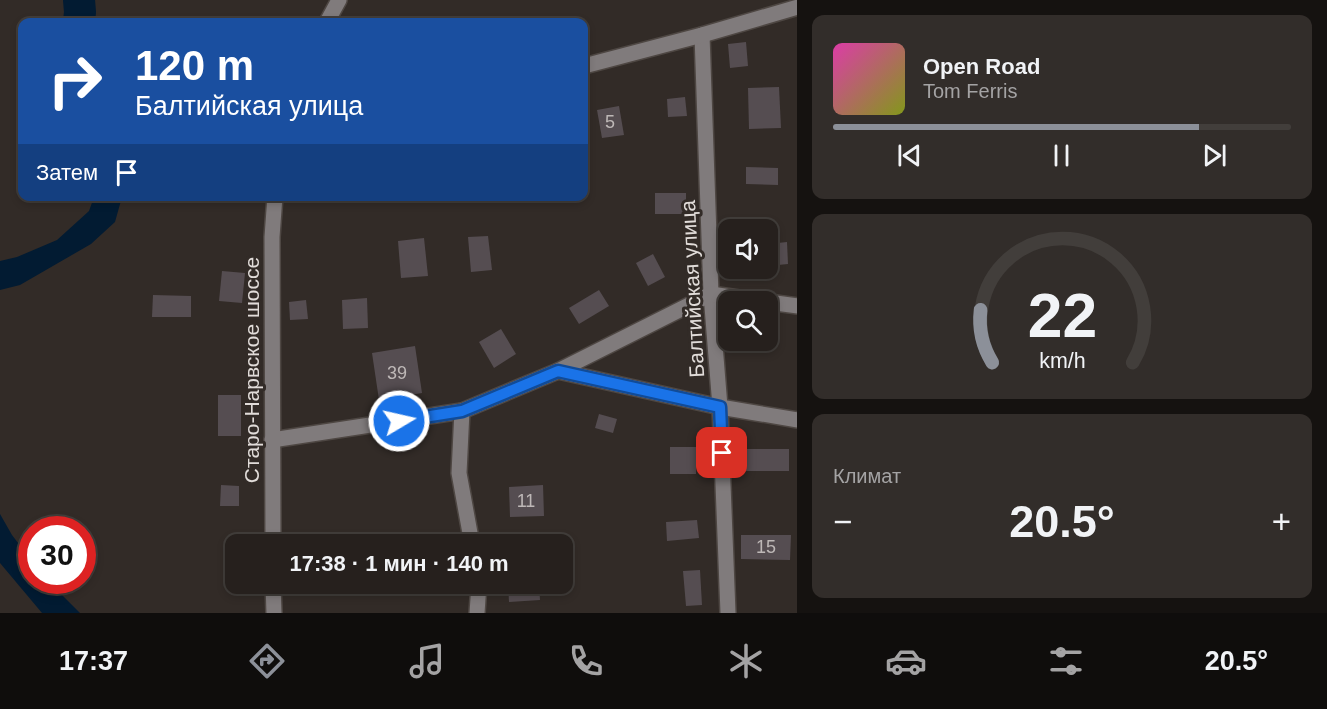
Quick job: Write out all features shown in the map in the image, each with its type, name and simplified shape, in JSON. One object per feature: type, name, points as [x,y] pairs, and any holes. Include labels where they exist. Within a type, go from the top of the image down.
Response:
[{"type":"street","points":[[329,18],[339,0]]},
{"type":"street","points":[[588,65],[797,7]]},
{"type":"street","name":"Балтийская улица","points":[[702,35],[711,294],[720,407],[728,613]]},
{"type":"street","name":"Старо-Нарвское шоссе","points":[[273,534],[272,237],[275,201]]},
{"type":"street","points":[[272,440],[462,411],[558,371],[711,294],[718,295]]},
{"type":"street","points":[[778,303],[797,306]]},
{"type":"street","points":[[558,371],[720,407],[797,420]]},
{"type":"street","points":[[462,411],[459,473],[470,534]]},
{"type":"street","points":[[273,594],[274,613]]},
{"type":"street","points":[[477,613],[478,594]]},
{"type":"water","points":[[93,201],[121,201],[115,222],[91,244],[20,285],[0,290],[0,261],[17,257],[57,240],[89,211]]},
{"type":"water","points":[[0,514],[18,543],[18,584],[0,563]]},
{"type":"water","points":[[26,594],[61,594],[80,613],[42,613]]},
{"type":"building","points":[[746,42],[748,66],[730,68],[728,44]]},
{"type":"building","points":[[779,87],[781,128],[749,129],[748,88]]},
{"type":"building","points":[[685,97],[687,116],[668,117],[667,99]]},
{"type":"building","points":[[619,106],[624,135],[602,138],[597,110]]},
{"type":"building","points":[[746,167],[778,168],[778,185],[746,184]]},
{"type":"building","points":[[655,193],[686,193],[686,214],[655,214]]},
{"type":"building","points":[[488,236],[492,270],[471,272],[468,237]]},
{"type":"building","points":[[424,238],[428,276],[401,278],[398,241]]},
{"type":"building","points":[[787,242],[788,264],[778,265],[778,243]]},
{"type":"building","points":[[653,254],[665,277],[648,286],[636,263]]},
{"type":"building","points":[[222,271],[245,273],[242,303],[219,301]]},
{"type":"building","points":[[599,290],[609,306],[579,324],[569,308]]},
{"type":"building","points":[[153,295],[191,296],[191,317],[152,317]]},
{"type":"building","points":[[367,298],[368,328],[343,329],[342,300]]},
{"type":"building","points":[[306,300],[308,319],[290,320],[289,302]]},
{"type":"building","points":[[501,329],[516,354],[494,368],[479,342]]},
{"type":"building","points":[[415,346],[422,393],[379,400],[372,353]]},
{"type":"building","points":[[218,395],[241,395],[241,436],[218,436]]},
{"type":"building","points":[[599,414],[617,419],[613,433],[595,428]]},
{"type":"building","points":[[670,447],[696,447],[696,474],[670,474]]},
{"type":"building","points":[[746,449],[789,449],[789,471],[746,471]]},
{"type":"building","points":[[221,485],[239,486],[239,506],[220,506]]},
{"type":"building","points":[[543,485],[544,516],[510,517],[509,487]]},
{"type":"building","points":[[697,520],[699,538],[667,541],[666,522]]},
{"type":"building","points":[[741,535],[791,535],[790,560],[741,559]]},
{"type":"building","points":[[700,570],[702,605],[686,606],[683,571]]},
{"type":"building","points":[[509,594],[540,594],[540,600],[509,602]]},
{"type":"waterway","points":[[79,0],[79,18]]},
{"type":"route","points":[[399,421],[462,411],[558,371],[720,407],[722,453]]}]
